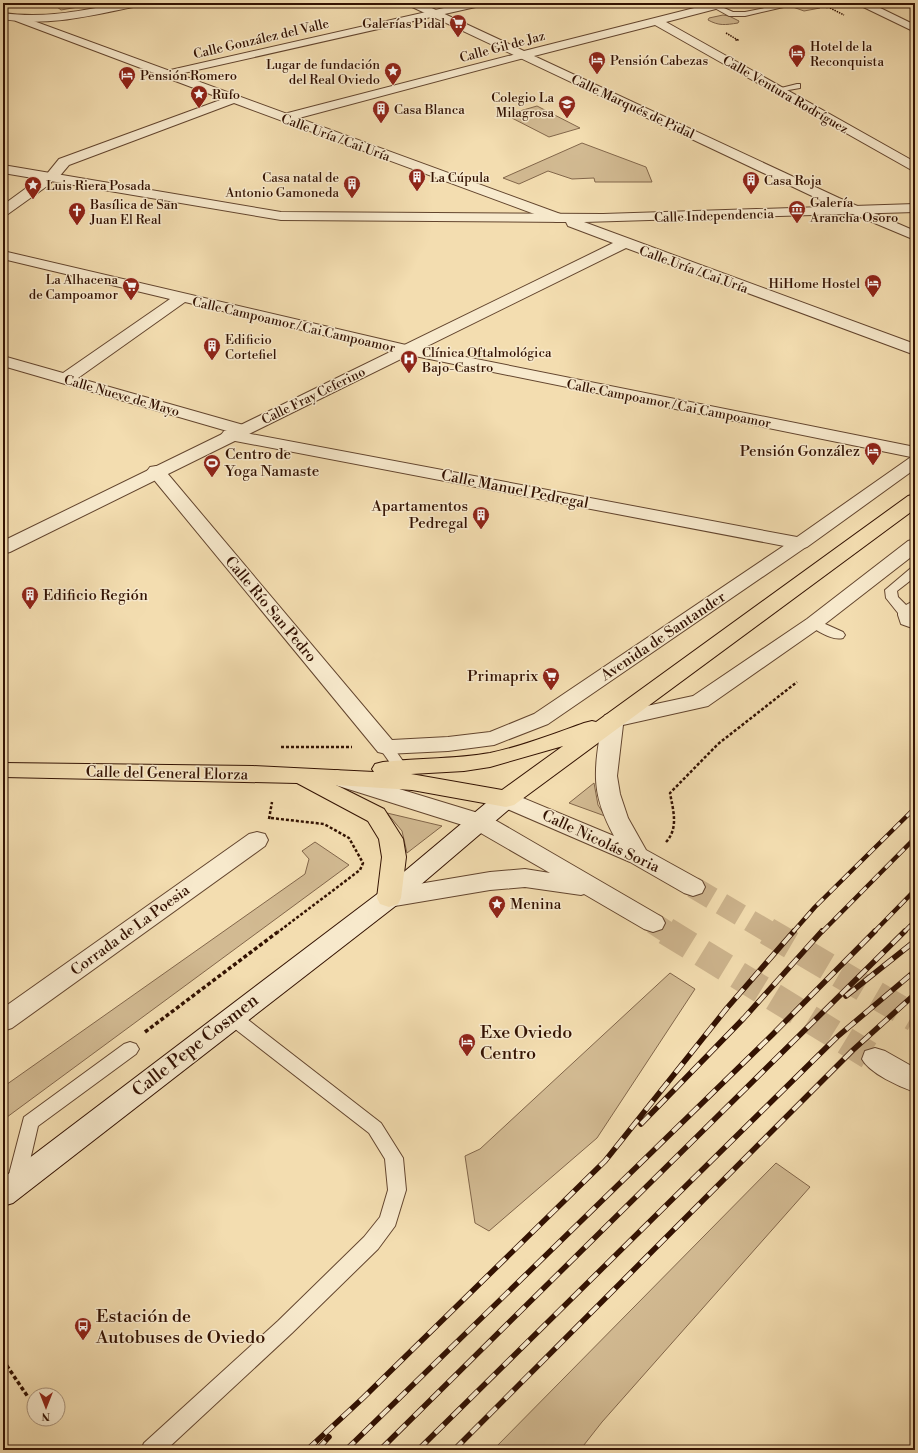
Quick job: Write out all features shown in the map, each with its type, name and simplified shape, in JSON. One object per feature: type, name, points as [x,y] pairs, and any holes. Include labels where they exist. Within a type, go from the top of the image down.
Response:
[{"type":"highway","points":[[506,799],[915,500]]},
{"type":"highway","points":[[287,775],[445,765],[489,760],[541,746],[613,720]]},
{"type":"highway","name":"Calle del General Elorza","points":[[3,770],[332,777],[412,782],[506,799]]},
{"type":"highway","points":[[287,775],[376,815],[391,839],[394,857],[389,898]]},
{"type":"street","points":[[20,18],[68,16],[138,3]]},
{"type":"street","name":"Calle Marqués de Pidal","points":[[412,3],[854,210],[915,236]]},
{"type":"street","name":"Calle González del Valle","points":[[166,74],[309,44],[480,3]]},
{"type":"street","name":"Calle Gil de Jaz","points":[[284,118],[656,21],[712,4],[728,3]]},
{"type":"street","points":[[861,3],[915,29]]},
{"type":"street","name":"Calle Uría / Cai Uría","points":[[3,16],[20,18],[63,36],[284,118],[915,350]]},
{"type":"street","points":[[63,36],[54,28],[56,22],[68,16]]},
{"type":"street","name":"Calle Ventura Rodríguez","points":[[656,21],[915,168]]},
{"type":"street","points":[[3,211],[49,178],[64,162],[234,99]]},
{"type":"street","name":"Calle Independencia","points":[[3,169],[281,216],[561,219],[915,208]]},
{"type":"street","points":[[603,218],[600,225],[616,240]]},
{"type":"street","name":"Calle Fray Ceferino","points":[[3,548],[156,471],[406,350],[616,240]]},
{"type":"street","name":"Calle Campoamor / Cai Campoamor","points":[[3,255],[406,350],[915,452]]},
{"type":"street","points":[[65,378],[182,297]]},
{"type":"street","name":"Calle Nueve de Mayo","points":[[3,361],[65,378],[236,432]]},
{"type":"street","name":"Calle Manuel Pedregal","points":[[236,432],[800,544]]},
{"type":"street","name":"Avenida de Santander","points":[[386,747],[448,744],[494,738],[541,720],[800,544],[915,461]]},
{"type":"street","name":"Calle Río San Pedro","points":[[156,471],[386,747]]},
{"type":"street","points":[[638,856],[619,823],[608,794],[606,772],[613,720],[700,701],[814,623],[915,544]]},
{"type":"street","name":"Calle del General Elorza","points":[[332,777],[480,822]]},
{"type":"street","name":"Calle Pepe Cosmen","points":[[10,1188],[389,898],[506,799]]},
{"type":"street","name":"Calle Nicolás Soria","points":[[506,799],[574,827],[638,856],[693,887]]},
{"type":"street","points":[[480,822],[595,888],[653,924]]},
{"type":"street","name":"Corrada de La Poesia","points":[[3,1021],[257,840]]},
{"type":"street","name":"Calle Pepe Cosmen","points":[[389,898],[490,881],[525,878],[595,888]]},
{"type":"street","points":[[875,1059],[912,1081]]},
{"type":"lane","points":[[712,4],[732,14],[745,14],[784,6],[783,3]]},
{"type":"lane","points":[[777,90],[797,86]]},
{"type":"lane","points":[[915,571],[891,590],[892,598],[910,608],[904,618],[906,621],[915,625]]},
{"type":"lane","points":[[814,623],[838,635]]},
{"type":"lane","points":[[386,747],[400,767]]},
{"type":"lane","points":[[151,1450],[285,1327],[371,1243],[388,1220],[397,1190],[394,1158],[375,1128],[232,1017]]},
{"type":"lane","points":[[10,1188],[30,1122],[130,1049]]},
{"type":"path","points":[[817,3],[828,8]]},
{"type":"path","points":[[664,844],[671,838],[674,828],[670,793],[718,744],[797,682]]},
{"type":"path","points":[[281,747],[386,747]]},
{"type":"path","points":[[142,1034],[360,870],[362,864],[349,838],[324,824],[270,818]]},
{"type":"path","points":[[3,1360],[26,1394]]},
{"type":"shaded area","points":[[52,3],[101,3],[61,10]]},
{"type":"shaded area","points":[[794,3],[815,3],[821,6],[820,8],[804,11],[790,6]]},
{"type":"shaded area","points":[[723,15],[739,21],[738,23],[722,24],[708,20],[709,18]]},
{"type":"shaded area","points":[[537,106],[580,128],[549,137],[506,115]]},
{"type":"shaded area","points":[[582,143],[646,167],[652,182],[595,182],[594,178],[572,179],[548,171],[519,184],[503,178]]},
{"type":"shaded area","points":[[594,783],[598,805],[605,816],[569,803]]},
{"type":"shaded area","points":[[387,813],[442,826],[407,853],[402,831]]},
{"type":"shaded area","points":[[315,842],[349,865],[3,1120],[3,1087],[305,874],[309,859],[302,851]]},
{"type":"shaded area","points":[[670,973],[695,989],[597,1138],[489,1231],[475,1223],[465,1156],[480,1149]]},
{"type":"shaded area","points":[[776,1163],[810,1187],[602,1422],[580,1450],[493,1450]]},
{"type":"tunnel","points":[[693,887],[769,932]]},
{"type":"tunnel","points":[[653,923],[667,932]]},
{"type":"tunnel","points":[[666,931],[875,1059]]},
{"type":"tunnel","points":[[767,931],[915,1018]]},
{"type":"railway","points":[[793,932],[815,907],[915,808]]},
{"type":"railway","points":[[822,932],[915,838]]},
{"type":"railway","points":[[874,932],[915,890]]},
{"type":"railway","points":[[905,931],[915,921]]},
{"type":"railway","points":[[307,1450],[363,1398],[605,1161],[727,1008],[794,931]]},
{"type":"railway","points":[[641,1124],[744,1018],[822,931]]},
{"type":"railway","points":[[346,1450],[772,1035],[875,931]]},
{"type":"railway","points":[[380,1450],[905,931]]},
{"type":"railway","points":[[846,996],[915,941]]},
{"type":"railway","points":[[418,1450],[837,1037],[915,971]]},
{"type":"railway","points":[[454,1450],[853,1050],[915,994]]},
{"type":"railway","points":[[317,1450],[329,1437]]},
{"type":"place","name":"Galerías Pidal","points":[[458,38]]},
{"type":"place","name":"Hotel de la Reconquista","points":[[797,68]]},
{"type":"place","name":"Pensión Cabezas","points":[[597,75]]},
{"type":"place","name":"Lugar de fundación del Real Oviedo","points":[[393,86]]},
{"type":"place","name":"Pensión Romero","points":[[127,90]]},
{"type":"place","name":"Rufo","points":[[199,109]]},
{"type":"place","name":"Colegio La Milagrosa","points":[[567,119]]},
{"type":"place","name":"Casa Blanca","points":[[381,124]]},
{"type":"place","name":"La Cúpula","points":[[417,192]]},
{"type":"place","name":"Casa Roja","points":[[751,195]]},
{"type":"place","name":"Casa natal de Antonio Gamoneda","points":[[352,199]]},
{"type":"place","name":"Luis Riera Posada","points":[[33,200]]},
{"type":"place","name":"Galería Arancha Osoro","points":[[797,224]]},
{"type":"place","name":"Basílica de San Juan El Real","points":[[77,226]]},
{"type":"place","name":"HiHome Hostel","points":[[873,298]]},
{"type":"place","name":"La Alhacena de Campoamor","points":[[131,301]]},
{"type":"place","name":"Edificio Cortefiel","points":[[212,361]]},
{"type":"place","name":"Clínica Oftalmológica Bajo-Castro","points":[[409,374]]},
{"type":"place","name":"Pensión González","points":[[873,466]]},
{"type":"place","name":"Centro de Yoga Namaste","points":[[212,478]]},
{"type":"place","name":"Apartamentos Pedregal","points":[[481,530]]},
{"type":"place","name":"Edificio Región","points":[[30,610]]},
{"type":"place","name":"Primaprix","points":[[551,691]]},
{"type":"place","name":"Menina","points":[[497,919]]},
{"type":"place","name":"Exe Oviedo Centro","points":[[467,1057]]},
{"type":"place","name":"Estación de Autobuses de Oviedo","points":[[83,1341]]}]
